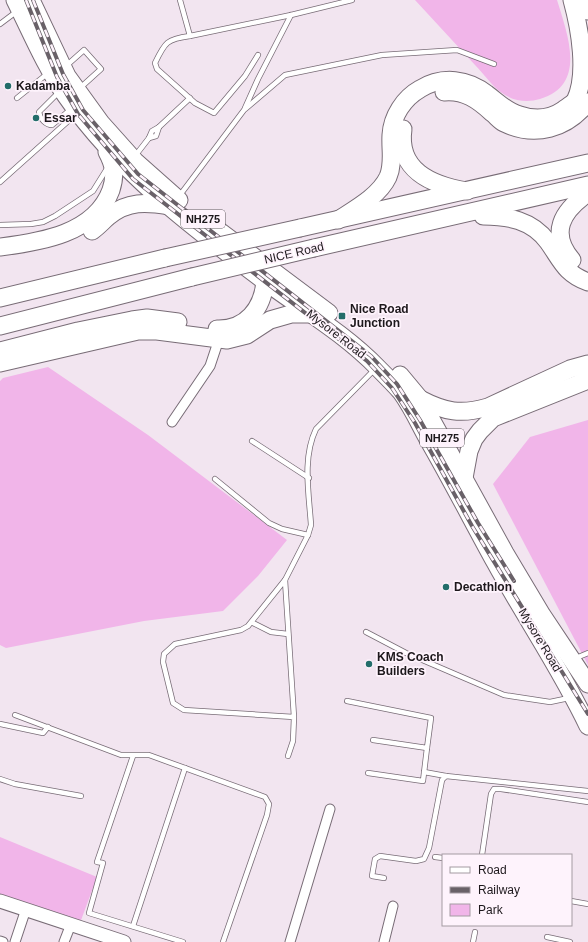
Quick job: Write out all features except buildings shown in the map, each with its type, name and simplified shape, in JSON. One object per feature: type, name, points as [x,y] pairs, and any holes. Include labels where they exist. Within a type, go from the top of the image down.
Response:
[{"type":"highway","points":[[338,220],[370,198],[387,178],[393,161],[391,135],[396,116],[407,99],[421,88],[438,81],[454,79],[473,84],[502,107],[519,115],[538,119],[558,113],[576,101],[585,84],[588,64],[572,0]]},
{"type":"highway","points":[[585,0],[588,11]]},
{"type":"highway","name":"Mysore Road","points":[[22,3],[73,100],[101,142],[146,186],[173,202],[360,337],[392,366],[420,399],[520,608],[578,692],[588,726]]},
{"type":"highway","points":[[466,191],[447,188],[421,175],[408,161],[401,143],[404,123],[417,104],[433,94],[454,91],[472,97],[503,122],[522,130],[544,131],[561,126],[580,113],[588,102]]},
{"type":"highway","name":"Mysore Road","points":[[73,100],[101,124],[173,202],[265,281],[353,344],[401,393],[505,553],[542,615],[583,668]]},
{"type":"highway","points":[[0,247],[32,243],[62,234],[88,220],[105,202],[109,194],[114,172],[112,161],[101,142]]},
{"type":"highway","name":"NICE Road","points":[[0,298],[165,258],[588,163]]},
{"type":"highway","name":"NICE Road","points":[[0,326],[192,277],[588,185]]},
{"type":"highway","points":[[588,193],[565,215],[560,230],[561,240],[568,255],[578,266],[588,270]]},
{"type":"highway","points":[[0,258],[50,250],[74,242],[96,228],[116,211],[126,205],[138,202],[173,202]]},
{"type":"highway","points":[[454,217],[500,216],[524,222],[542,235],[565,268],[575,276],[588,282]]},
{"type":"highway","points":[[0,352],[78,331],[140,319],[162,320],[218,330],[233,328],[243,323],[258,309],[262,299],[265,281]]},
{"type":"highway","points":[[0,363],[138,331],[157,331],[227,340],[247,335],[270,320],[284,316],[311,314]]},
{"type":"highway","points":[[420,399],[439,409],[457,412],[475,411],[488,407],[570,369],[588,364]]},
{"type":"highway","points":[[458,480],[474,440],[480,431],[493,418],[588,380]]},
{"type":"street","points":[[172,422],[210,366],[219,339]]},
{"type":"street","points":[[290,942],[330,809]]},
{"type":"street","points":[[0,901],[124,942]]},
{"type":"street","points":[[384,942],[393,906]]},
{"type":"street","points":[[15,942],[26,909]]},
{"type":"street","points":[[64,942],[71,924]]},
{"type":"lane","points":[[180,0],[190,36]]},
{"type":"lane","points":[[258,55],[245,76],[217,112],[211,112],[190,98],[156,69],[155,63],[168,41],[173,38],[190,36],[291,15],[352,0]]},
{"type":"lane","points":[[0,24],[22,3]]},
{"type":"lane","points":[[244,110],[291,15]]},
{"type":"lane","points":[[0,182],[100,69],[84,50],[17,98]]},
{"type":"lane","points":[[173,202],[244,110],[285,75],[382,55],[457,50],[494,64]]},
{"type":"lane","points":[[133,159],[152,132],[190,98]]},
{"type":"lane","points":[[73,100],[52,125],[47,124],[40,116],[42,109],[73,100]]},
{"type":"lane","points":[[0,225],[31,224],[43,222],[55,216],[93,191],[112,161]]},
{"type":"lane","points":[[294,718],[184,710],[173,703],[163,662],[164,654],[175,644],[241,630],[253,623],[285,580],[308,535],[310,525],[309,446],[316,429],[377,367]]},
{"type":"lane","points":[[252,441],[309,478]]},
{"type":"lane","points":[[215,479],[269,523],[282,529],[308,535]]},
{"type":"lane","points":[[285,580],[294,718],[293,741],[288,756]]},
{"type":"lane","points":[[253,623],[271,632],[288,634]]},
{"type":"lane","points":[[366,632],[406,653],[504,695],[550,702],[578,692]]},
{"type":"lane","points":[[347,701],[431,718],[423,781],[368,773]]},
{"type":"lane","points":[[15,715],[121,755],[149,755],[263,795],[268,804],[267,815],[223,942]]},
{"type":"lane","points":[[0,724],[43,733],[48,728]]},
{"type":"lane","points":[[373,740],[427,748]]},
{"type":"lane","points":[[133,756],[97,862],[103,864],[89,913],[183,942]]},
{"type":"lane","points":[[133,926],[185,768]]},
{"type":"lane","points":[[424,772],[446,776],[588,791]]},
{"type":"lane","points":[[384,878],[372,876],[375,859],[380,856],[416,860],[424,859],[429,848],[442,780],[446,776]]},
{"type":"lane","points":[[0,779],[15,784],[81,796]]},
{"type":"lane","points":[[482,854],[491,794],[494,789],[588,802]]},
{"type":"lane","points":[[435,857],[442,858]]},
{"type":"lane","points":[[572,901],[588,904]]},
{"type":"lane","points":[[473,942],[475,932]]},
{"type":"lane","points":[[547,937],[570,942]]},
{"type":"green space","points":[[415,0],[557,0],[569,42],[569,70],[564,82],[555,92],[540,99],[530,101],[506,96],[491,83]]},
{"type":"green space","points":[[48,367],[148,435],[287,540],[258,576],[223,611],[144,621],[6,648],[0,645],[0,381],[3,378]]},
{"type":"green space","points":[[588,420],[588,665],[493,484],[530,437]]},
{"type":"green space","points":[[0,837],[97,877],[80,923],[0,895]]},
{"type":"railway","points":[[26,0],[57,77],[78,114],[133,179],[367,361],[392,388],[415,423],[472,526],[588,714]]},
{"type":"railway","points":[[33,0],[63,74],[83,110],[138,174],[371,356],[397,384],[420,420],[478,523],[514,581]]},
{"type":"place","name":"Kadamba","points":[[8,86]]},
{"type":"place","name":"Essar","points":[[36,118]]},
{"type":"place","name":"Nice Road Junction","points":[[342,316]]},
{"type":"place","name":"Decathlon","points":[[446,587]]},
{"type":"place","name":"KMS Coach Builders","points":[[369,664]]}]
